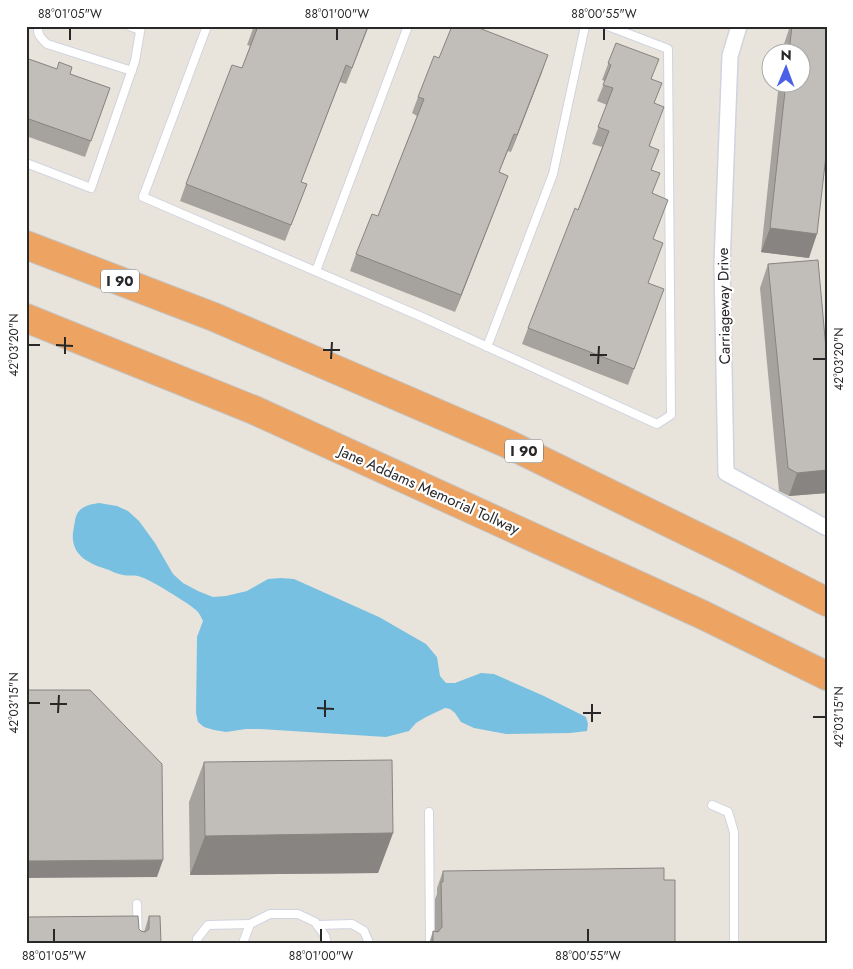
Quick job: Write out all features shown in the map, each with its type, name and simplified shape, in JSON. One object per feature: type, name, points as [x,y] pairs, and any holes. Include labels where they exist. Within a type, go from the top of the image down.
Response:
[{"type":"highway","name":"I 90","points":[[26,245],[214,318],[508,444],[827,602]]},
{"type":"highway","name":"Jane Addams Memorial Tollway","points":[[26,318],[254,410],[703,615],[827,676]]},
{"type":"street","name":"Carriageway Drive","points":[[739,26],[730,56],[722,264],[726,473],[827,528]]},
{"type":"lane","points":[[38,26],[39,37],[47,44],[132,71]]},
{"type":"lane","points":[[26,163],[91,188],[135,61],[140,28],[129,26]]},
{"type":"lane","points":[[207,26],[143,197],[413,313],[657,424],[671,415],[668,49],[608,26]]},
{"type":"lane","points":[[316,272],[408,26]]},
{"type":"lane","points":[[487,347],[553,174],[585,26]]},
{"type":"lane","points":[[712,805],[728,812],[734,832],[734,943]]},
{"type":"lane","points":[[429,812],[430,943]]},
{"type":"lane","points":[[137,904],[138,943]]},
{"type":"lane","points":[[196,943],[208,925],[250,924],[270,914],[298,914],[318,925],[327,943]]},
{"type":"lane","points":[[243,943],[250,924]]},
{"type":"lane","points":[[318,925],[352,924],[364,931],[369,943]]},
{"type":"water","points":[[99,503],[117,506],[128,511],[139,521],[155,543],[173,574],[183,583],[198,591],[213,597],[226,596],[247,591],[268,579],[294,579],[379,617],[426,644],[437,657],[440,676],[446,683],[455,683],[481,673],[494,674],[586,717],[587,731],[506,734],[474,728],[461,722],[455,713],[445,708],[416,723],[409,731],[386,737],[260,729],[226,732],[204,727],[198,722],[196,713],[197,637],[203,621],[199,613],[193,608],[150,581],[138,576],[116,573],[81,557],[73,540],[76,516],[83,508]]},
{"type":"building","points":[[254,26],[368,26],[352,68],[346,65],[301,182],[307,184],[291,225],[186,184],[232,65],[242,68],[257,29],[253,28]]},
{"type":"building","points":[[452,26],[474,26],[548,55],[517,135],[514,134],[499,172],[508,176],[461,295],[356,254],[372,214],[378,216],[424,99],[418,97],[434,56],[439,58]]},
{"type":"building","points":[[792,26],[827,26],[827,147],[817,234],[770,228],[785,92],[810,92],[810,42],[790,42]]},
{"type":"building","points":[[616,43],[659,59],[651,79],[662,83],[654,103],[664,107],[649,146],[659,150],[651,170],[660,173],[652,193],[668,200],[653,239],[663,243],[648,283],[664,289],[634,369],[528,328],[575,208],[578,210],[609,131],[598,127],[613,88],[603,85],[611,65],[608,63]]},
{"type":"building","points":[[26,58],[57,69],[59,62],[72,67],[70,74],[110,88],[91,141],[26,118]]},
{"type":"building","points":[[818,260],[827,360],[827,470],[797,473],[788,468],[768,264]]},
{"type":"building","points":[[27,690],[90,690],[162,764],[163,860],[26,861]]},
{"type":"building","points":[[392,760],[393,833],[205,836],[204,762]]},
{"type":"building","points":[[664,868],[664,880],[675,880],[675,943],[433,943],[433,931],[438,932],[442,927],[441,882],[443,882],[443,871]]},
{"type":"building","points":[[138,916],[139,929],[145,932],[149,929],[149,916],[160,916],[161,943],[26,943],[26,917]]}]
